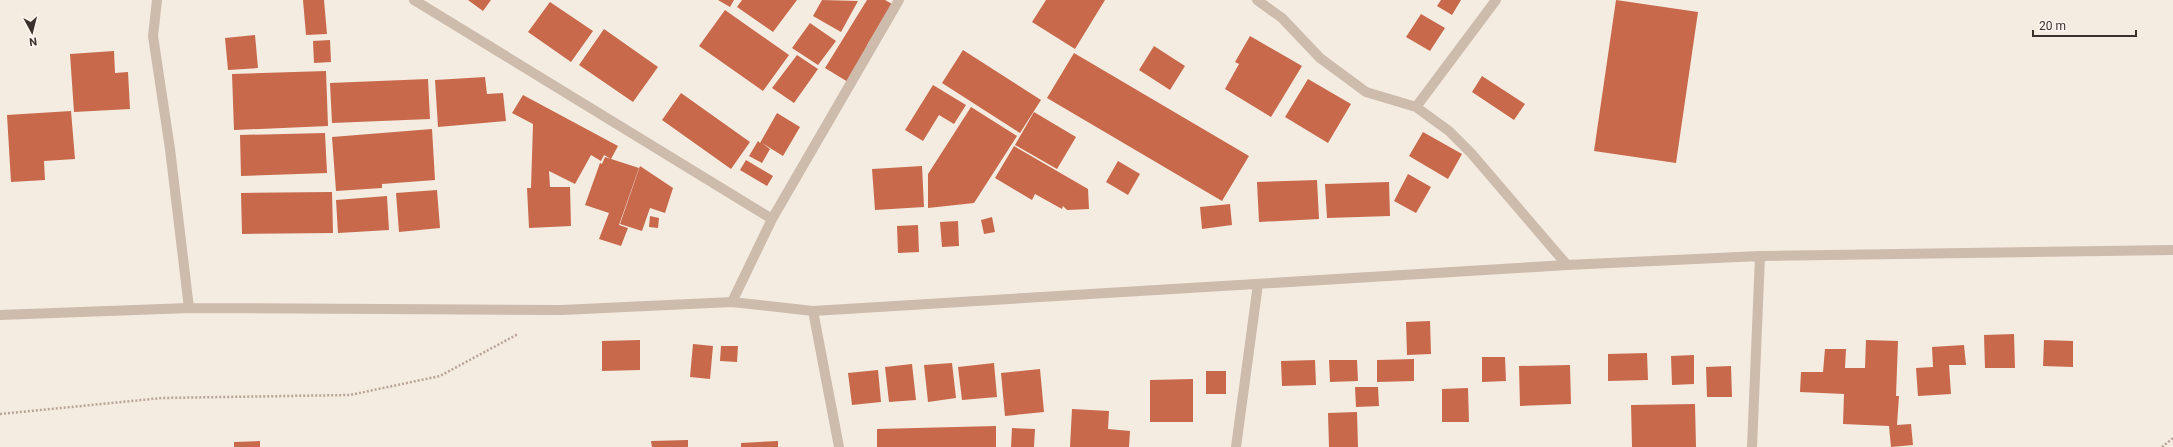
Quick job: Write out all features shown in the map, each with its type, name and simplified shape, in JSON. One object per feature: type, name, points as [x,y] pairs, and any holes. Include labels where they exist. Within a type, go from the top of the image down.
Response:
[{"type":"street","points":[[157,0],[153,36],[170,149],[189,308]]},
{"type":"street","points":[[414,0],[772,219]]},
{"type":"street","points":[[732,302],[772,219],[899,0]]},
{"type":"street","points":[[1256,0],[1282,18],[1320,58],[1366,92],[1416,107],[1449,131],[1471,152],[1567,265]]},
{"type":"street","points":[[1416,107],[1496,0]]},
{"type":"street","points":[[0,315],[189,308],[562,310],[732,302],[813,311],[1567,265],[1760,256],[2173,250]]},
{"type":"street","points":[[1752,447],[1760,256]]},
{"type":"street","points":[[1236,447],[1258,284]]},
{"type":"street","points":[[813,311],[839,447]]},
{"type":"path","points":[[0,414],[162,398],[350,395],[440,376],[521,332]]},
{"type":"path","points":[[2162,447],[2173,438]]},
{"type":"building","points":[[303,0],[324,0],[327,34],[306,35]]},
{"type":"building","points":[[468,0],[491,0],[483,11]]},
{"type":"building","points":[[718,0],[734,0],[730,7]]},
{"type":"building","points":[[742,0],[797,0],[773,32],[737,7]]},
{"type":"building","points":[[822,0],[858,1],[841,32],[813,16]]},
{"type":"building","points":[[867,0],[885,0],[892,4],[867,45],[869,47],[848,82],[825,68]]},
{"type":"building","points":[[1046,0],[1105,0],[1075,49],[1032,22]]},
{"type":"building","points":[[1441,0],[1461,0],[1452,15],[1437,6]]},
{"type":"building","points":[[1616,0],[1698,12],[1676,163],[1594,151]]},
{"type":"building","points":[[550,2],[593,31],[571,62],[528,32]]},
{"type":"building","points":[[725,10],[789,55],[763,91],[699,46]]},
{"type":"building","points":[[1421,14],[1445,28],[1430,51],[1406,37]]},
{"type":"building","points":[[810,23],[836,41],[818,65],[792,48]]},
{"type":"building","points":[[604,29],[658,67],[633,102],[579,65]]},
{"type":"building","points":[[255,35],[258,68],[228,70],[225,38]]},
{"type":"building","points":[[1250,36],[1302,66],[1271,117],[1225,89],[1239,64],[1235,62]]},
{"type":"building","points":[[330,40],[331,62],[314,63],[313,41]]},
{"type":"building","points":[[1154,46],[1185,66],[1170,90],[1139,70]]},
{"type":"building","points":[[963,50],[1041,100],[1020,133],[942,83]]},
{"type":"building","points":[[114,51],[115,73],[128,72],[130,109],[74,112],[70,54]]},
{"type":"building","points":[[1074,53],[1249,156],[1222,201],[1047,98]]},
{"type":"building","points":[[797,55],[818,69],[794,103],[772,88]]},
{"type":"building","points":[[326,71],[328,126],[234,130],[232,74]]},
{"type":"building","points":[[1482,76],[1525,104],[1514,120],[1472,92]]},
{"type":"building","points":[[485,77],[487,94],[503,93],[506,121],[438,127],[435,80]]},
{"type":"building","points":[[428,79],[430,119],[332,123],[330,83]]},
{"type":"building","points":[[1308,79],[1351,104],[1328,143],[1285,117]]},
{"type":"building","points":[[933,85],[966,105],[954,124],[939,115],[923,141],[905,130]]},
{"type":"building","points":[[681,93],[750,142],[731,169],[662,120]]},
{"type":"building","points":[[523,95],[618,146],[611,159],[604,155],[601,161],[591,155],[575,184],[549,171],[550,187],[570,187],[571,226],[529,228],[527,188],[531,188],[533,124],[512,113]]},
{"type":"building","points":[[971,107],[1017,136],[974,203],[928,208],[928,174]]},
{"type":"building","points":[[71,111],[75,159],[44,161],[45,180],[11,182],[7,115]]},
{"type":"building","points":[[1034,112],[1076,137],[1057,169],[1015,145]]},
{"type":"building","points":[[777,113],[800,127],[783,156],[762,143],[770,149],[762,163],[749,156],[758,141],[760,143]]},
{"type":"building","points":[[432,129],[435,180],[382,184],[382,188],[336,191],[332,137]]},
{"type":"building","points":[[1423,132],[1462,154],[1448,179],[1409,156]]},
{"type":"building","points":[[325,133],[327,173],[241,176],[240,135]]},
{"type":"building","points":[[1014,146],[1088,189],[1089,209],[1067,210],[1063,206],[1062,209],[1035,194],[1032,200],[995,178]]},
{"type":"building","points":[[605,157],[639,168],[619,225],[628,228],[621,246],[599,239],[609,213],[585,205],[600,163],[602,164]]},
{"type":"building","points":[[746,160],[773,176],[767,186],[740,170]]},
{"type":"building","points":[[1118,161],[1140,174],[1128,195],[1106,182]]},
{"type":"building","points":[[640,166],[673,188],[665,213],[650,208],[642,231],[620,224]]},
{"type":"building","points":[[922,166],[924,207],[875,210],[872,169]]},
{"type":"building","points":[[1408,174],[1431,187],[1416,213],[1394,201]]},
{"type":"building","points":[[1317,180],[1319,219],[1259,222],[1257,182]]},
{"type":"building","points":[[1389,182],[1390,216],[1327,218],[1325,184]]},
{"type":"building","points":[[437,190],[440,228],[399,232],[396,193]]},
{"type":"building","points":[[332,192],[333,233],[242,234],[241,193]]},
{"type":"building","points":[[387,196],[389,230],[338,233],[336,200]]},
{"type":"building","points":[[1230,204],[1232,225],[1202,229],[1200,207]]},
{"type":"building","points":[[650,216],[659,218],[658,228],[649,227]]},
{"type":"building","points":[[992,217],[995,232],[984,234],[981,220]]},
{"type":"building","points":[[958,221],[959,246],[942,247],[940,222]]},
{"type":"building","points":[[918,225],[919,252],[898,253],[897,226]]},
{"type":"building","points":[[1430,321],[1431,354],[1407,355],[1406,322]]},
{"type":"building","points":[[2014,334],[2015,368],[1985,368],[1984,335]]},
{"type":"building","points":[[640,340],[640,370],[602,371],[602,341]]},
{"type":"building","points":[[1866,340],[1898,341],[1896,396],[1899,396],[1897,425],[1911,424],[1913,445],[1891,447],[1889,426],[1843,424],[1844,394],[1800,392],[1801,372],[1823,372],[1825,349],[1846,349],[1845,368],[1865,368]]},
{"type":"building","points":[[2044,340],[2073,341],[2073,367],[2043,366]]},
{"type":"building","points":[[693,344],[713,346],[710,379],[690,377]]},
{"type":"building","points":[[1964,345],[1966,365],[1949,365],[1951,394],[1918,396],[1916,368],[1933,367],[1932,347]]},
{"type":"building","points":[[721,346],[738,346],[737,362],[720,361]]},
{"type":"building","points":[[1647,353],[1648,380],[1608,381],[1608,354]]},
{"type":"building","points":[[1694,355],[1694,384],[1672,385],[1671,356]]},
{"type":"building","points":[[1482,357],[1505,357],[1506,381],[1482,382]]},
{"type":"building","points":[[1414,359],[1414,381],[1377,382],[1377,360]]},
{"type":"building","points":[[1315,360],[1316,385],[1282,386],[1281,361]]},
{"type":"building","points":[[1329,360],[1357,360],[1358,381],[1330,382]]},
{"type":"building","points":[[952,363],[956,398],[928,402],[924,365]]},
{"type":"building","points":[[994,363],[997,397],[962,400],[958,367]]},
{"type":"building","points":[[912,364],[916,400],[889,402],[885,367]]},
{"type":"building","points":[[1570,365],[1571,404],[1520,406],[1519,366]]},
{"type":"building","points":[[1731,366],[1732,397],[1707,397],[1706,367]]},
{"type":"building","points":[[1040,369],[1044,412],[1005,416],[1001,373]]},
{"type":"building","points":[[878,370],[881,402],[852,405],[848,373]]},
{"type":"building","points":[[1206,371],[1226,371],[1226,394],[1206,394]]},
{"type":"building","points":[[1193,379],[1193,422],[1150,422],[1150,380]]},
{"type":"building","points":[[1355,387],[1378,387],[1379,406],[1356,407]]},
{"type":"building","points":[[1468,388],[1469,422],[1442,422],[1442,389]]},
{"type":"building","points":[[1695,404],[1696,447],[1632,447],[1631,405]]},
{"type":"building","points":[[1072,409],[1109,411],[1108,429],[1130,431],[1129,447],[1070,447]]},
{"type":"building","points":[[1357,412],[1358,447],[1329,447],[1328,413]]},
{"type":"building","points":[[996,426],[996,447],[877,447],[877,429]]},
{"type":"building","points":[[1012,428],[1035,429],[1034,447],[1011,447]]},
{"type":"building","points":[[688,440],[688,447],[652,447],[651,441]]},
{"type":"building","points":[[260,441],[260,447],[234,447],[234,442]]},
{"type":"building","points":[[778,441],[778,447],[741,447],[741,443]]}]
